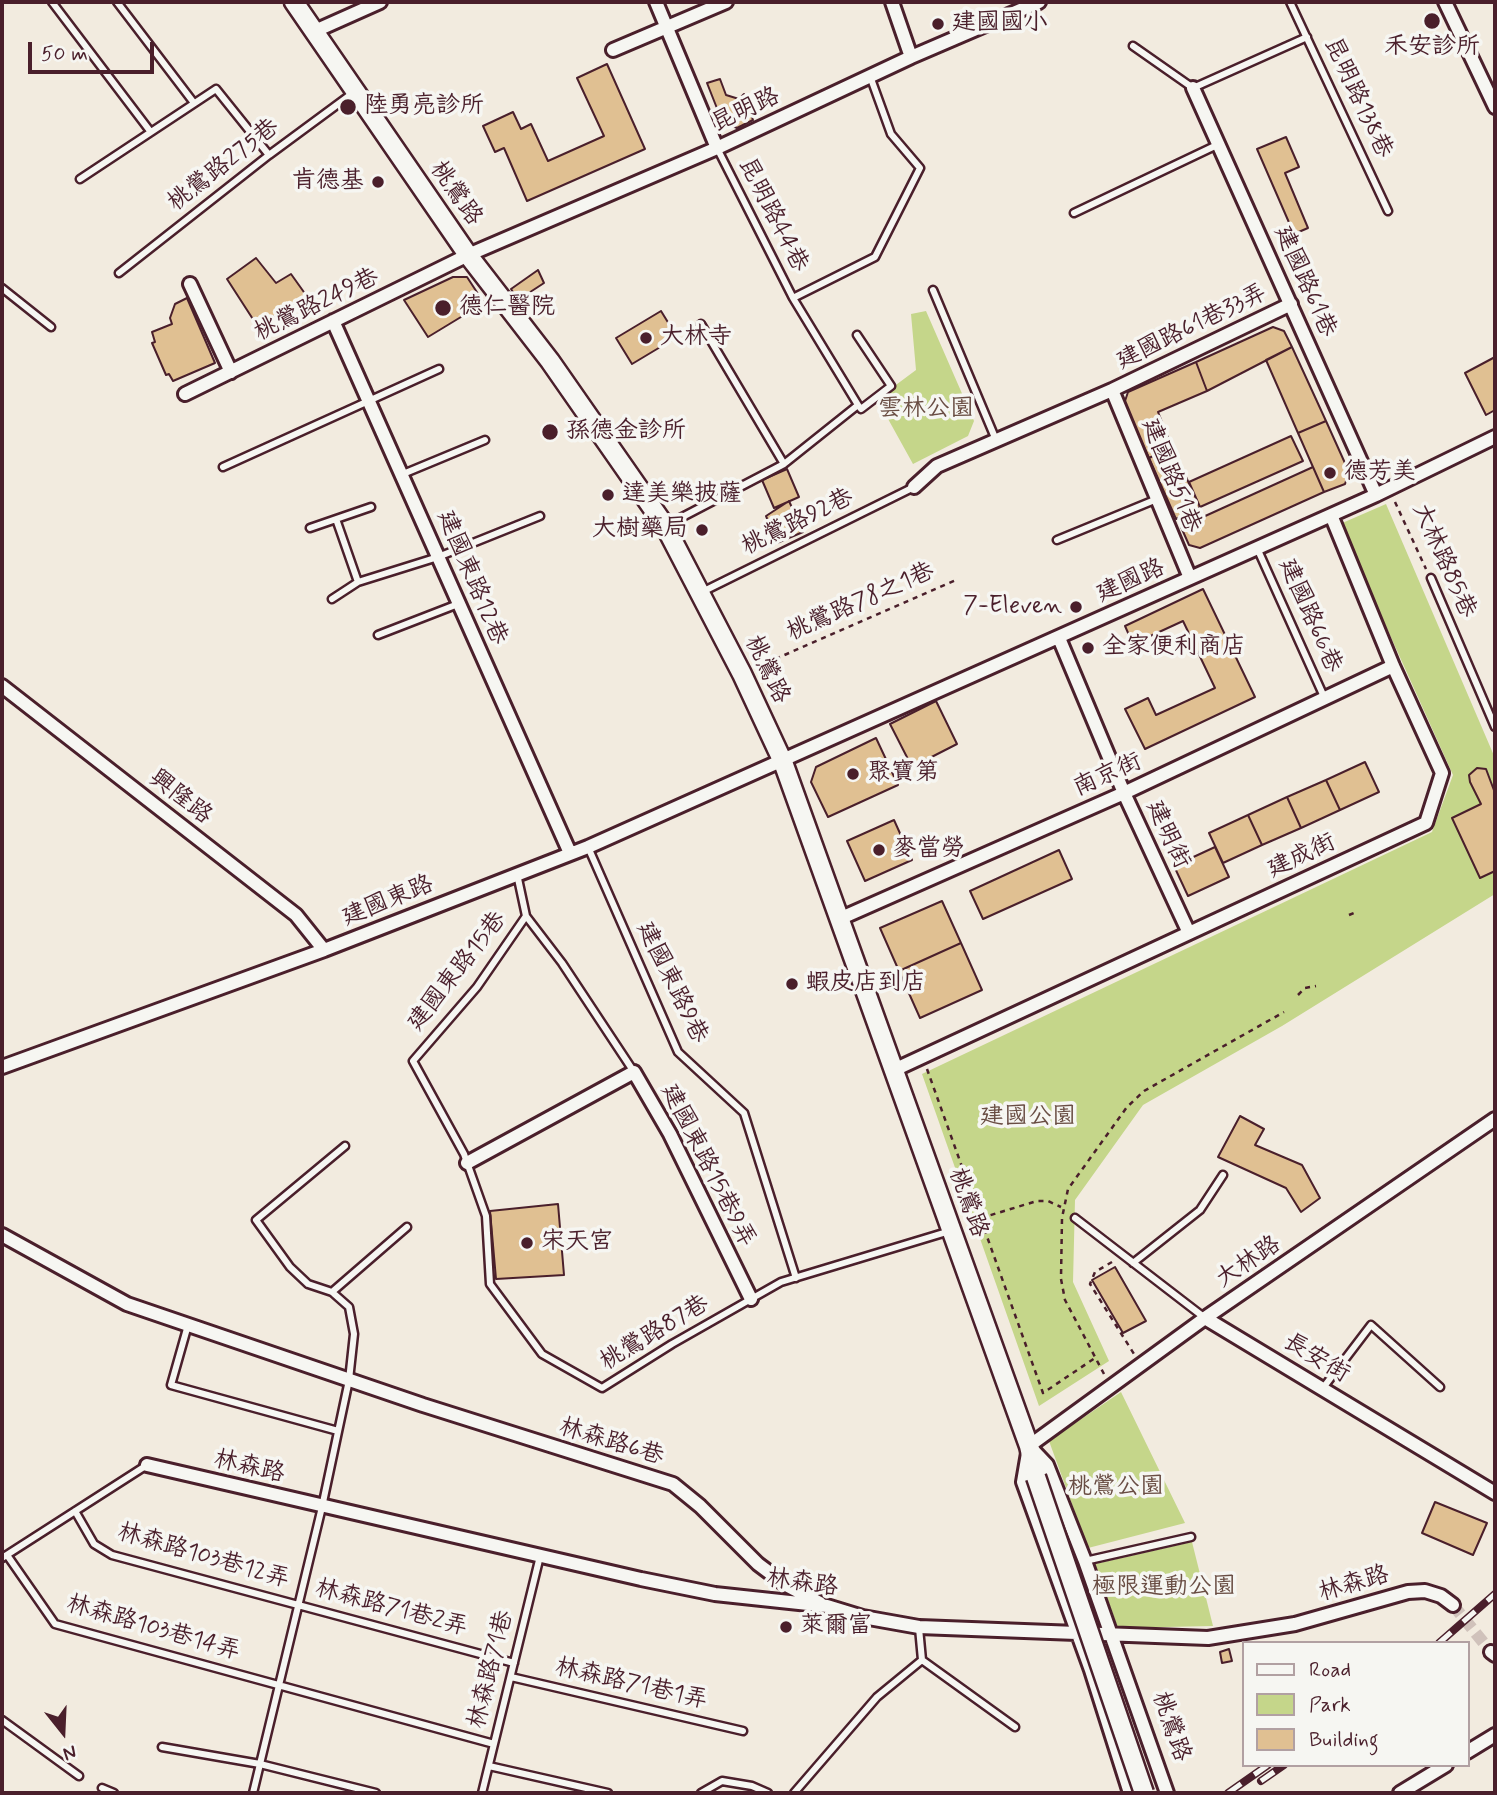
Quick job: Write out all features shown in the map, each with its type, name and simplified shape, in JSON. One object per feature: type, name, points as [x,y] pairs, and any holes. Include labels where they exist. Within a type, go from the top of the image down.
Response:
[{"type":"main road","name":"桃鶯路","points":[[294,2],[468,255],[550,361],[665,526],[742,674],[783,762],[894,1070],[1029,1446],[1037,1477],[1144,1793]]},
{"type":"street","points":[[315,31],[380,2]]},
{"type":"street","points":[[656,2],[716,148]]},
{"type":"street","points":[[613,50],[726,2]]},
{"type":"street","points":[[892,2],[911,57]]},
{"type":"street","name":"昆明路","points":[[468,255],[716,148],[911,57],[1039,2]]},
{"type":"street","points":[[1445,2],[1495,104]]},
{"type":"street","name":"建國路61巷","points":[[1194,88],[1376,495]]},
{"type":"street","name":"桃鶯路249巷","points":[[185,394],[468,255]]},
{"type":"street","points":[[190,284],[231,372]]},
{"type":"street","name":"建國路61巷33弄","points":[[914,487],[937,466],[1112,390],[1291,304]]},
{"type":"street","name":"建國東路12巷","points":[[333,321],[404,474],[458,604],[570,853]]},
{"type":"street","name":"建國路51巷","points":[[1112,390],[1190,578]]},
{"type":"street","name":"建國路","points":[[783,762],[1376,495],[1495,437]]},
{"type":"street","name":"建成街","points":[[894,1070],[1426,823],[1442,773],[1392,666],[1331,515]]},
{"type":"street","name":"建明街","points":[[1059,638],[1124,793],[1189,933]]},
{"type":"street","name":"南京街","points":[[839,919],[1124,793],[1392,666]]},
{"type":"street","name":"興隆路","points":[[2,686],[296,915],[324,950]]},
{"type":"street","name":"建國東路","points":[[2,1067],[324,950],[588,847],[783,762]]},
{"type":"street","name":"建國東路15巷9弄","points":[[467,1163],[634,1072],[670,1134],[751,1299]]},
{"type":"street","name":"大林路","points":[[1029,1446],[1205,1318],[1495,1119]]},
{"type":"street","name":"林森路6巷","points":[[2,1235],[127,1304],[349,1380],[673,1484],[700,1506],[758,1564],[786,1585],[827,1606]]},
{"type":"street","name":"長安街","points":[[1205,1318],[1495,1493]]},
{"type":"street","name":"桃鶯路","points":[[1029,1446],[1047,1465],[1085,1560],[1167,1793]]},
{"type":"street","name":"桃鶯路","points":[[1029,1446],[1023,1482],[1091,1671],[1130,1793]]},
{"type":"street","name":"林森路","points":[[147,1465],[322,1507],[715,1594],[827,1606],[863,1617],[919,1627],[1208,1638],[1295,1624],[1408,1592],[1425,1591],[1441,1596],[1453,1605]]},
{"type":"street","points":[[1091,1671],[1122,1662]]},
{"type":"street","points":[[1469,1751],[1494,1739]]},
{"type":"street","points":[[1400,1793],[1443,1767]]},
{"type":"lane","points":[[51,2],[150,131]]},
{"type":"lane","points":[[117,2],[194,103]]},
{"type":"lane","name":"昆明路138巷","points":[[1290,2],[1388,211]]},
{"type":"lane","points":[[1133,46],[1194,88],[1307,37]]},
{"type":"lane","points":[[793,298],[875,257],[920,168],[891,134],[870,76]]},
{"type":"lane","points":[[80,178],[216,89],[269,155]]},
{"type":"lane","name":"桃鶯路275巷","points":[[119,273],[269,155],[355,92]]},
{"type":"lane","points":[[1074,213],[1219,144]]},
{"type":"lane","name":"昆明路44巷","points":[[716,148],[793,298],[858,405]]},
{"type":"lane","points":[[2,288],[51,327]]},
{"type":"lane","points":[[933,290],[996,440]]},
{"type":"lane","points":[[701,324],[784,464]]},
{"type":"lane","points":[[665,526],[784,464],[858,405],[860,409],[891,386],[857,335]]},
{"type":"lane","points":[[223,467],[439,369]]},
{"type":"lane","points":[[404,474],[485,440]]},
{"type":"lane","name":"桃鶯路92巷","points":[[699,593],[914,487]]},
{"type":"lane","points":[[1057,540],[1157,499]]},
{"type":"lane","points":[[310,528],[370,507]]},
{"type":"lane","points":[[332,600],[358,582],[438,556],[540,516]]},
{"type":"lane","points":[[336,519],[358,582]]},
{"type":"lane","name":"建國路66巷","points":[[1257,548],[1325,699]]},
{"type":"lane","name":"大林路85巷","points":[[1431,578],[1495,727]]},
{"type":"lane","points":[[378,635],[458,604]]},
{"type":"lane","name":"建國東路9巷","points":[[588,847],[678,1052],[744,1113],[796,1278]]},
{"type":"lane","name":"建國東路15巷","points":[[467,1163],[413,1061],[477,987],[526,916],[517,874]]},
{"type":"lane","points":[[526,916],[562,963],[634,1072]]},
{"type":"lane","points":[[253,1793],[322,1507],[349,1380],[354,1334],[349,1307],[332,1292],[308,1283],[290,1267],[257,1220],[345,1146]]},
{"type":"lane","name":"桃鶯路87巷","points":[[467,1163],[486,1216],[490,1284],[542,1354],[603,1388],[672,1343],[751,1299],[796,1278],[951,1231]]},
{"type":"lane","points":[[1133,1263],[1200,1210],[1223,1175]]},
{"type":"lane","name":"長安街","points":[[1075,1218],[1205,1318]]},
{"type":"lane","points":[[332,1292],[407,1227]]},
{"type":"lane","points":[[187,1325],[171,1385],[338,1431]]},
{"type":"lane","points":[[1323,1388],[1371,1325],[1440,1387]]},
{"type":"lane","points":[[5,1557],[147,1465]]},
{"type":"lane","name":"林森路103巷12弄","points":[[75,1511],[94,1544],[112,1555],[298,1604]]},
{"type":"lane","points":[[1085,1560],[1191,1536]]},
{"type":"lane","name":"林森路71巷","points":[[482,1793],[540,1556]]},
{"type":"lane","name":"林森路103巷14弄","points":[[5,1557],[54,1624],[494,1744]]},
{"type":"lane","name":"林森路71巷2弄","points":[[298,1604],[514,1663]]},
{"type":"lane","points":[[919,1627],[922,1660],[1015,1727]]},
{"type":"lane","points":[[794,1793],[877,1697],[922,1660]]},
{"type":"lane","name":"林森路71巷1弄","points":[[511,1677],[743,1731]]},
{"type":"lane","points":[[2,1720],[79,1776]]},
{"type":"lane","points":[[162,1747],[260,1764],[376,1793]]},
{"type":"lane","points":[[489,1766],[608,1793]]},
{"type":"lane","points":[[701,1793],[722,1781],[752,1786],[768,1793]]},
{"type":"lane","points":[[102,1788],[114,1793]]},
{"type":"path","name":"大林路85巷","points":[[1389,488],[1431,578]]},
{"type":"path","name":"桃鶯路78之1巷","points":[[742,674],[956,580]]},
{"type":"path","points":[[1349,915],[1356,912]]},
{"type":"path","points":[[1298,995],[1305,988],[1315,986]]},
{"type":"path","points":[[1111,1386],[1065,1300],[1062,1279],[1062,1209],[1068,1189],[1136,1099],[1284,1012]]},
{"type":"path","points":[[924,1062],[1043,1393],[1095,1358]]},
{"type":"path","points":[[982,1219],[1037,1201],[1048,1201],[1075,1218]]},
{"type":"path","points":[[1122,1254],[1095,1272],[1090,1284],[1142,1364]]},
{"type":"green space","name":"雲林公園","points":[[926,311],[974,421],[968,436],[913,464],[877,399],[916,370],[911,314]]},
{"type":"green space","name":"建國公園","points":[[1386,504],[1495,758],[1495,894],[1282,1026],[1143,1105],[1075,1200],[1073,1282],[1109,1361],[1039,1406],[922,1074],[1432,832],[1453,775],[1340,524]]},
{"type":"green space","name":"桃鶯公園","points":[[1121,1392],[1185,1523],[1088,1548],[1049,1441]]},
{"type":"green space","name":"極限運動公園","points":[[1192,1542],[1213,1626],[1118,1628],[1095,1564]]},
{"type":"building","points":[[607,64],[645,149],[527,201],[504,148],[495,152],[483,126],[513,112],[521,129],[531,124],[548,161],[604,136],[577,78]]},
{"type":"building","points":[[720,79],[726,95],[739,99],[744,94],[753,120],[737,128],[722,121],[707,83]]},
{"type":"building","points":[[1286,137],[1299,167],[1285,173],[1308,228],[1294,234],[1257,149]]},
{"type":"building","points":[[256,258],[276,283],[291,274],[306,295],[258,327],[227,279]]},
{"type":"building","points":[[538,270],[544,283],[518,300],[511,289]]},
{"type":"building","name":"德仁醫院","points":[[453,277],[467,277],[484,303],[428,337],[404,300]]},
{"type":"building","points":[[187,298],[215,363],[173,381],[169,374],[166,375],[152,343],[155,342],[152,332],[172,324],[170,318],[175,304]]},
{"type":"building","name":"大林寺","points":[[661,311],[677,337],[632,364],[616,338]]},
{"type":"building","points":[[1273,327],[1284,331],[1292,347],[1207,391],[1196,362]]},
{"type":"building","points":[[1292,347],[1326,421],[1298,433],[1266,360]]},
{"type":"building","points":[[1495,357],[1495,410],[1486,415],[1465,373]]},
{"type":"building","points":[[1196,362],[1207,391],[1158,412],[1172,447],[1149,458],[1124,404],[1128,392]]},
{"type":"building","points":[[1326,421],[1349,472],[1345,484],[1324,492],[1298,433]]},
{"type":"building","points":[[1291,436],[1303,461],[1200,507],[1189,482]]},
{"type":"building","points":[[1172,447],[1200,507],[1176,519],[1149,458]]},
{"type":"building","points":[[1313,467],[1324,492],[1200,548],[1189,545],[1181,527]]},
{"type":"building","points":[[787,469],[799,497],[774,508],[762,480]]},
{"type":"building","points":[[789,501],[803,532],[777,543],[766,516]]},
{"type":"building","points":[[1203,589],[1255,697],[1145,749],[1125,709],[1148,698],[1156,715],[1215,688],[1183,621],[1133,644],[1125,626]]},
{"type":"building","points":[[936,701],[957,744],[912,767],[890,724]]},
{"type":"building","name":"聚寶第","points":[[876,738],[898,785],[828,817],[811,782],[816,767]]},
{"type":"building","points":[[1365,762],[1379,792],[1340,810],[1326,780]]},
{"type":"building","points":[[1477,768],[1486,769],[1495,793],[1495,871],[1480,878],[1452,818],[1481,804],[1469,775]]},
{"type":"building","points":[[1326,780],[1340,810],[1301,828],[1287,797]]},
{"type":"building","points":[[1287,797],[1301,828],[1262,845],[1248,815]]},
{"type":"building","points":[[1248,815],[1262,845],[1223,863],[1209,833]]},
{"type":"building","name":"麥當勞","points":[[894,820],[912,860],[865,881],[847,841]]},
{"type":"building","points":[[1215,847],[1229,877],[1188,896],[1174,866]]},
{"type":"building","points":[[1059,850],[1072,879],[983,919],[970,891]]},
{"type":"building","points":[[942,901],[961,943],[899,971],[880,928]]},
{"type":"building","points":[[961,943],[982,990],[920,1018],[899,971]]},
{"type":"building","points":[[1240,1116],[1264,1129],[1255,1145],[1302,1165],[1320,1198],[1301,1212],[1286,1188],[1218,1157]]},
{"type":"building","name":"宋天宮","points":[[558,1204],[564,1275],[496,1279],[490,1211]]},
{"type":"building","points":[[1115,1267],[1146,1321],[1123,1333],[1092,1280]]},
{"type":"building","points":[[1435,1502],[1487,1523],[1473,1555],[1422,1533]]},
{"type":"building","points":[[1229,1649],[1232,1661],[1222,1663],[1220,1652]]},
{"type":"tunnel","points":[[1453,1605],[1491,1652]]},
{"type":"railway","points":[[1441,1641],[1495,1594]]},
{"type":"railway","points":[[1228,1793],[1265,1767]]},
{"type":"railway","points":[[1261,1781],[1281,1767]]},
{"type":"place","name":"禾安診所","points":[[1432,21]]},
{"type":"place","name":"建國國小","points":[[938,24]]},
{"type":"place","name":"陸勇亮診所","points":[[348,107]]},
{"type":"place","name":"肯德基","points":[[378,182]]},
{"type":"place","name":"德仁醫院","points":[[443,308]]},
{"type":"place","name":"大林寺","points":[[646,338]]},
{"type":"place","name":"孫德金診所","points":[[550,432]]},
{"type":"place","name":"德芳美","points":[[1330,473]]},
{"type":"place","name":"達美樂披薩","points":[[608,495]]},
{"type":"place","name":"大樹藥局","points":[[702,530]]},
{"type":"place","name":"7-Eleven","points":[[1076,607]]},
{"type":"place","name":"全家便利商店","points":[[1088,648]]},
{"type":"place","name":"聚寶第","points":[[853,774]]},
{"type":"place","name":"麥當勞","points":[[879,850]]},
{"type":"place","name":"蝦皮店到店","points":[[792,984]]},
{"type":"place","name":"宋天宮","points":[[527,1243]]},
{"type":"place","name":"萊爾富","points":[[786,1627]]}]
